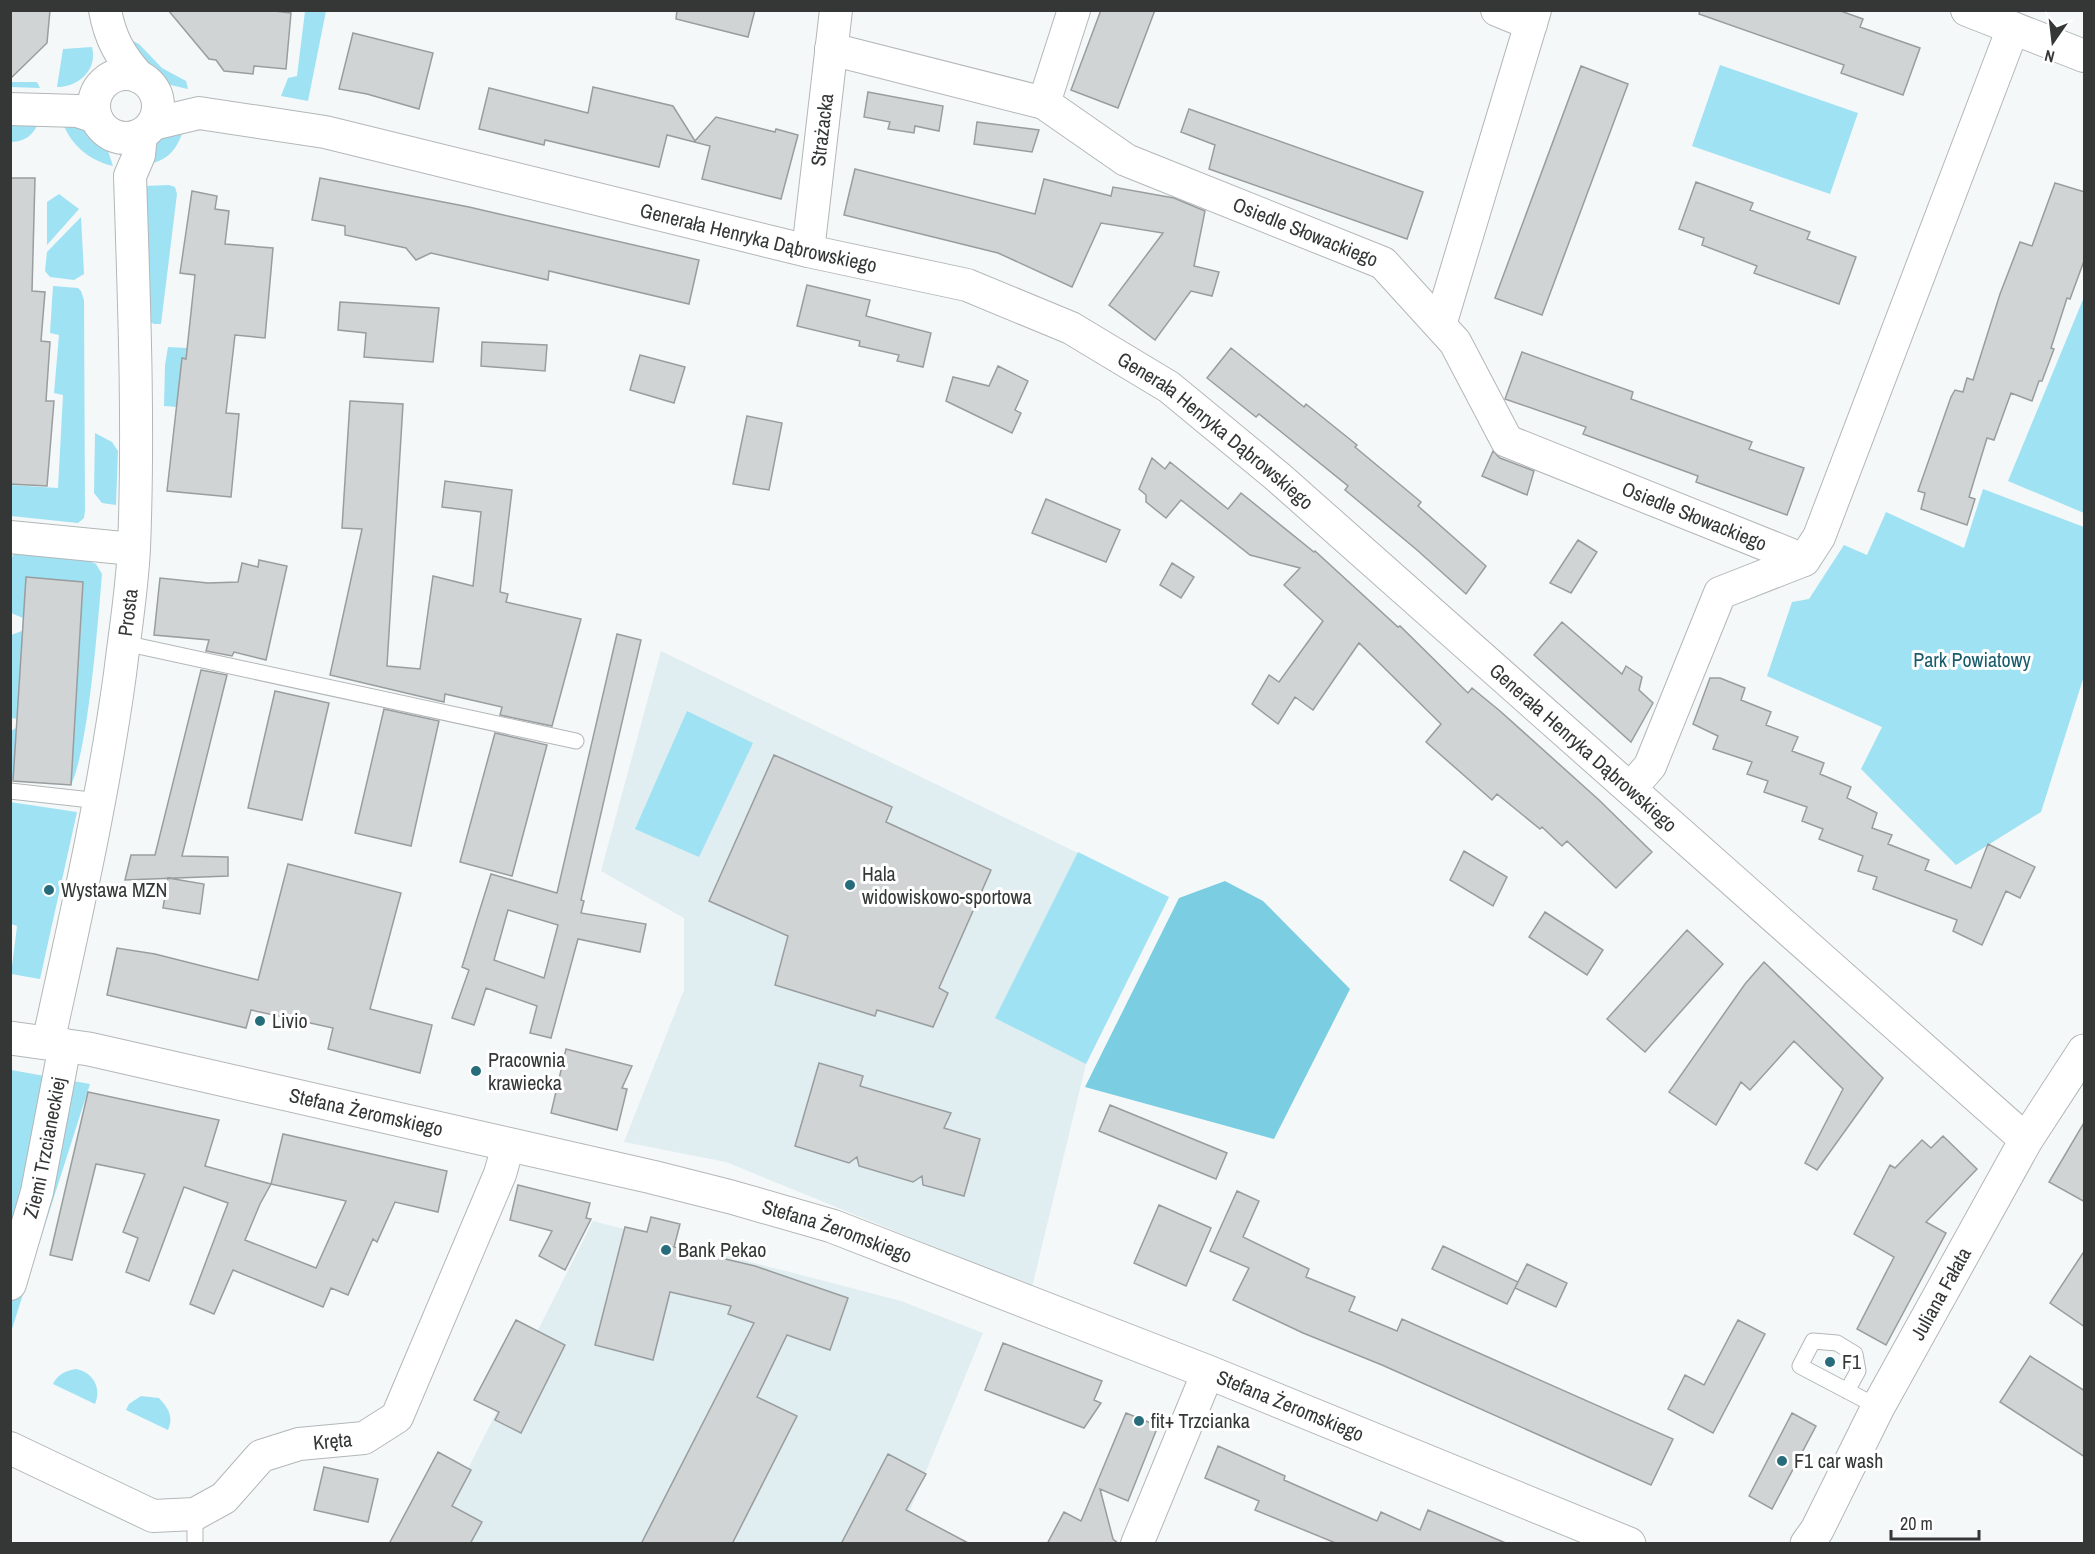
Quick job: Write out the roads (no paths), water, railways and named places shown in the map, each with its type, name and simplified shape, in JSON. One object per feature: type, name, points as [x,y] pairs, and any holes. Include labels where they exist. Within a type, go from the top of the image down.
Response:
[{"type":"main road","name":"Stefana Żeromskiego","points":[[10,1038],[89,1049],[652,1177],[832,1226],[1208,1372],[1629,1544]]},
{"type":"main road","name":"Juliana Fałata","points":[[1807,1544],[1832,1500],[1878,1407],[2026,1140],[2085,1051]]},
{"type":"street","name":"Strażacka","points":[[808,250],[836,10]]},
{"type":"street","points":[[1044,103],[1074,10]]},
{"type":"street","points":[[1440,325],[1533,17],[1497,10]]},
{"type":"street","points":[[1967,10],[2085,56]]},
{"type":"street","points":[[107,21],[126,62],[147,83],[159,108],[126,128],[94,105],[100,88],[120,75],[147,83]]},
{"type":"street","points":[[104,84],[107,21]]},
{"type":"street","points":[[1631,788],[1650,766],[1720,593],[1804,560],[1819,537],[2013,28]]},
{"type":"street","name":"Osiedle Słowackiego","points":[[831,49],[1044,103],[1126,160],[1383,263],[1455,342],[1507,441],[1804,560]]},
{"type":"street","name":"Generała Henryka Dąbrowskiego","points":[[147,83],[179,98],[199,113]]},
{"type":"street","name":"Generała Henryka Dąbrowskiego","points":[[10,109],[78,111],[126,128],[199,113],[326,132],[808,250],[967,285],[1071,328],[1169,387],[1278,477],[2026,1140]]},
{"type":"street","name":"Prosta","points":[[56,1044],[110,749],[134,549],[136,367],[130,176],[139,155],[126,128]]},
{"type":"street","points":[[10,537],[134,549]]},
{"type":"street","name":"Ziemi Trzcianeckiej","points":[[10,1284],[37,1192],[56,1044]]},
{"type":"street","name":"Kręta","points":[[10,1448],[153,1516],[195,1529],[261,1456],[299,1444],[364,1438],[397,1417],[495,1184],[508,1146]]},
{"type":"street","points":[[1137,1544],[1208,1372]]},
{"type":"lane","points":[[124,643],[576,741]]},
{"type":"lane","points":[[10,791],[100,801]]},
{"type":"lane","points":[[1847,1391],[1878,1407]]},
{"type":"place","name":"Hala widowiskowo-sportowa","points":[[850,885]]},
{"type":"place","name":"Wystawa MZN","points":[[49,890]]},
{"type":"place","name":"Livio","points":[[260,1021]]},
{"type":"place","name":"Pracownia krawiecka","points":[[476,1071]]},
{"type":"place","name":"Bank Pekao","points":[[666,1250]]},
{"type":"place","name":"F1","points":[[1830,1362]]},
{"type":"place","name":"fit+ Trzcianka","points":[[1139,1421]]},
{"type":"place","name":"F1 car wash","points":[[1782,1461]]},
{"type":"park label","name":"Park Powiatowy","points":[[1972,660]]}]
